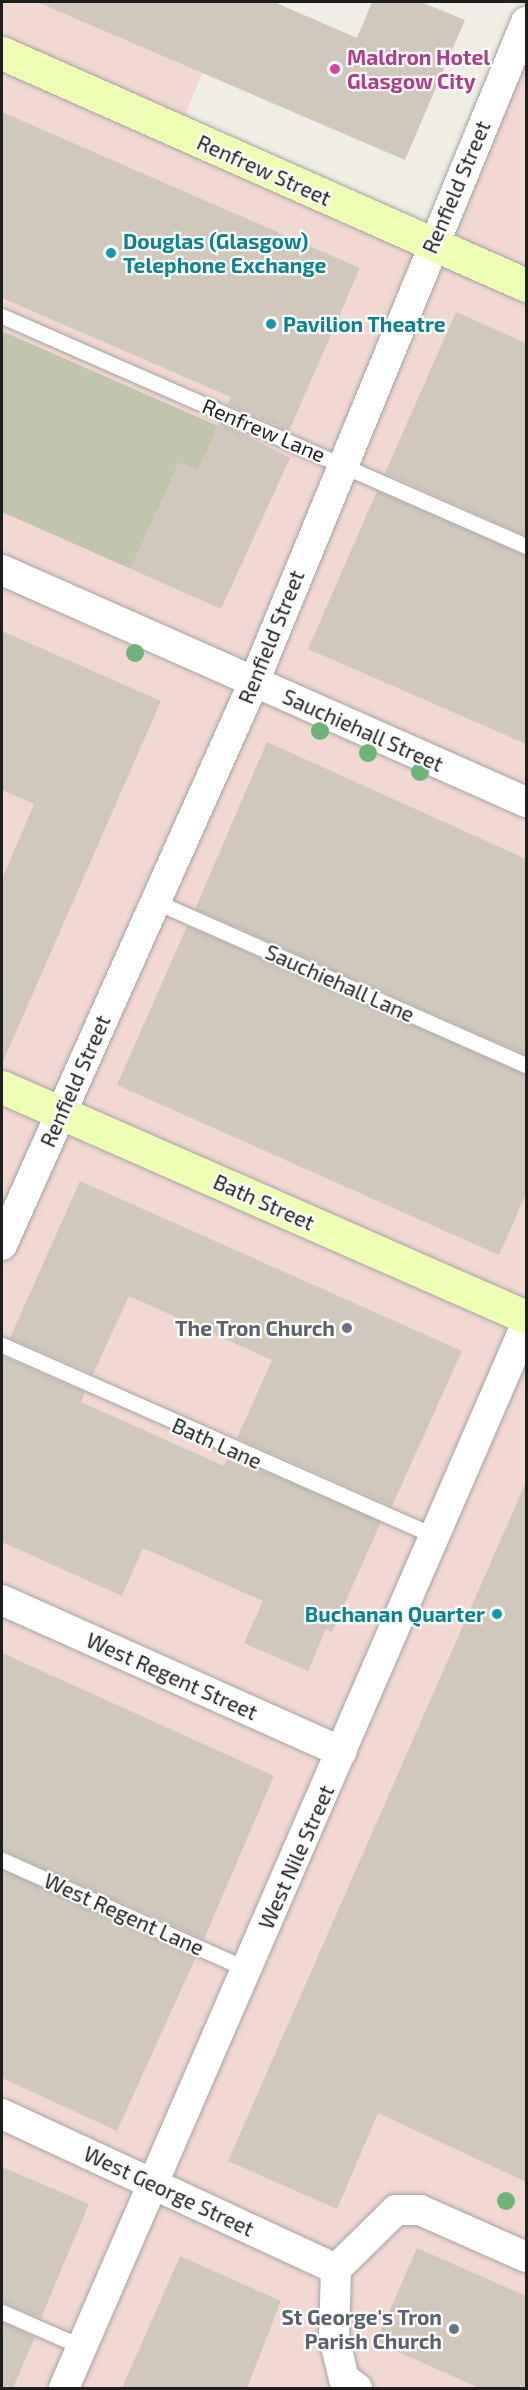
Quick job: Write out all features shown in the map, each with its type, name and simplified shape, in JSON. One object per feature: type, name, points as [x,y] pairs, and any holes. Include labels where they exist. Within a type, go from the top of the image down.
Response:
[{"type":"street","name":"Renfield Street","points":[[2,1245],[154,901],[254,682],[432,243],[525,30]]},
{"type":"street","name":"Renfrew Street","points":[[2,53],[526,285]]},
{"type":"street","name":"Sauchiehall Street","points":[[2,570],[526,802]]},
{"type":"street","name":"Bath Street","points":[[2,1087],[526,1317]]},
{"type":"street","name":"West Nile Street","points":[[64,2388],[526,1325]]},
{"type":"street","name":"West Regent Street","points":[[2,1600],[342,1752]]},
{"type":"street","name":"West George Street","points":[[2,2114],[336,2269]]},
{"type":"street","points":[[357,2388],[344,2379],[337,2355],[331,2310],[336,2269],[396,2210],[409,2207],[526,2257]]},
{"type":"lane","name":"Renfrew Lane","points":[[2,316],[526,546]]},
{"type":"lane","name":"Sauchiehall Lane","points":[[154,901],[526,1065]]},
{"type":"lane","name":"Bath Lane","points":[[2,1345],[436,1536]]},
{"type":"lane","name":"West Regent Lane","points":[[2,1860],[248,1969]]},
{"type":"lane","points":[[2,2312],[82,2347]]},
{"type":"shaded area","points":[[2,2],[231,2],[178,133],[431,243],[526,36],[526,2388],[2,2388]]},
{"type":"shaded area","points":[[2,331],[218,426],[198,471],[179,463],[131,569],[2,512]]},
{"type":"building","points":[[37,2],[274,2],[357,38],[372,2],[421,2],[465,20],[405,160]]},
{"type":"building","points":[[2,112],[360,268],[289,431],[228,404],[231,397],[2,298]]},
{"type":"building","points":[[456,312],[526,343],[526,536],[385,473]]},
{"type":"building","points":[[220,422],[290,458],[221,609],[131,569],[179,463],[198,471]]},
{"type":"building","points":[[377,491],[526,556],[526,744],[308,649]]},
{"type":"building","points":[[2,631],[161,701],[2,1064],[2,879],[34,804],[2,790]]},
{"type":"building","points":[[267,742],[526,859],[526,1055],[195,909]]},
{"type":"building","points":[[187,926],[526,1075],[526,1194],[499,1255],[117,1085]]},
{"type":"building","points":[[80,1181],[462,1351],[392,1506],[237,1438],[272,1360],[129,1296],[93,1374],[10,1338]]},
{"type":"building","points":[[2,1356],[85,1392],[81,1402],[224,1466],[229,1456],[381,1522],[332,1632],[326,1629],[308,1671],[244,1643],[263,1601],[143,1548],[122,1596],[2,1542]]},
{"type":"building","points":[[526,1482],[526,2182],[378,2113],[337,2209],[228,2161]]},
{"type":"building","points":[[2,1653],[274,1776],[204,1939],[2,1850]]},
{"type":"building","points":[[2,1870],[196,1957],[117,2131],[2,2078]]},
{"type":"building","points":[[2,2167],[89,2204],[41,2318],[2,2302]]},
{"type":"building","name":"St George's Tron Parish Church","points":[[417,2248],[526,2296],[526,2388],[479,2388],[376,2342]]},
{"type":"building","points":[[180,2256],[281,2301],[247,2388],[122,2388]]},
{"type":"building","points":[[2,2322],[35,2337],[13,2388],[2,2388]]},
{"type":"place","name":"Maldron Hotel Glasgow City","points":[[335,69]]},
{"type":"place","name":"Douglas (Glasgow) Telephone Exchange","points":[[111,253]]},
{"type":"place","name":"Pavilion Theatre","points":[[271,324]]},
{"type":"place","name":"The Tron Church","points":[[347,1328]]},
{"type":"place","name":"Buchanan Quarter","points":[[497,1614]]},
{"type":"place","name":"St George's Tron Parish Church","points":[[454,2329]]}]
